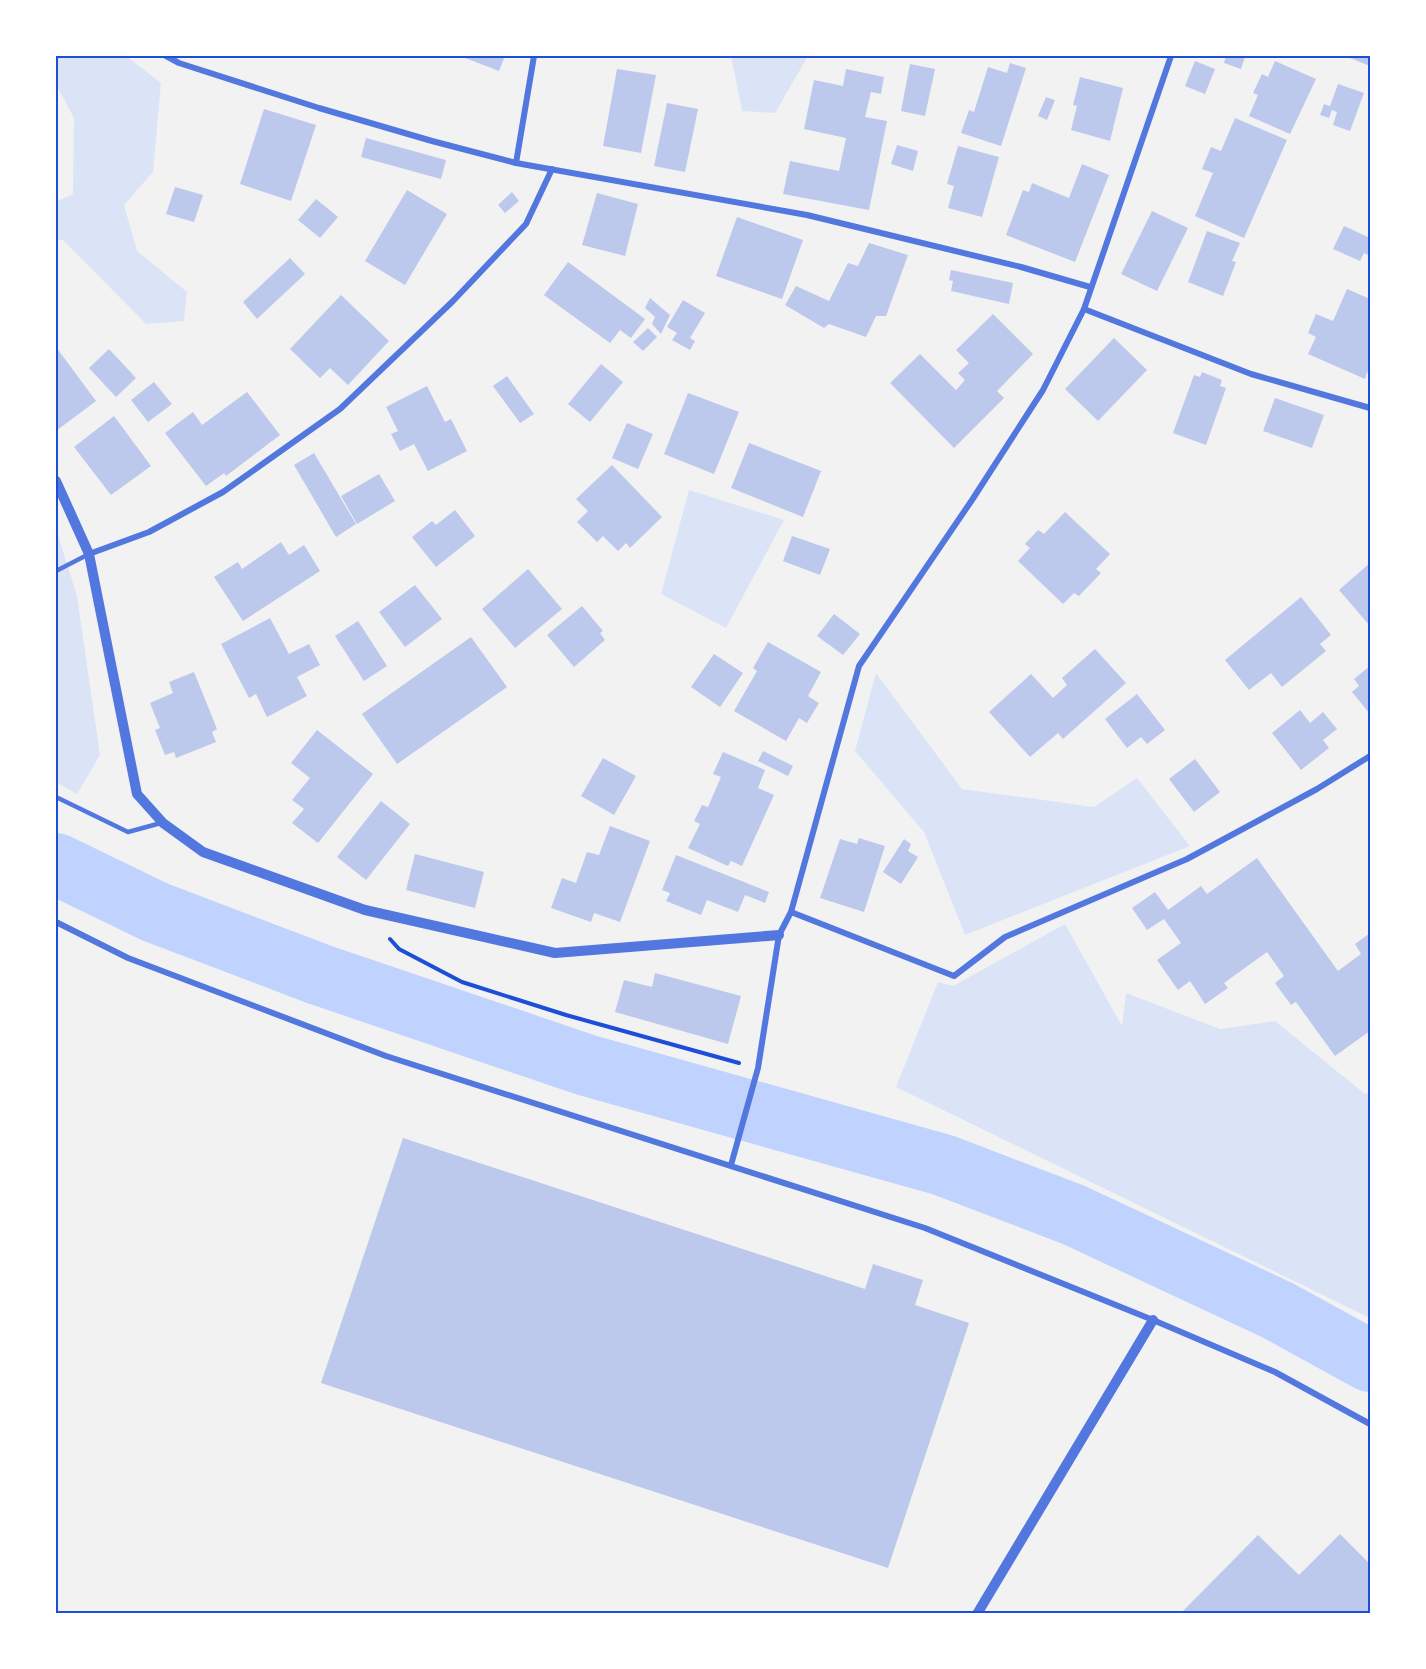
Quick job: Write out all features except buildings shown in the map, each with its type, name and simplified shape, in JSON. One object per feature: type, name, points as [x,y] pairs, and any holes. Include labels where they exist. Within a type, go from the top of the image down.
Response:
[{"type":"street","points":[[166,56],[179,63],[319,108],[516,163],[807,215],[1021,267],[1090,287]]},
{"type":"street","points":[[516,163],[534,56]]},
{"type":"street","points":[[731,1165],[758,1068],[780,935],[791,912],[859,666],[972,500],[1043,390],[1084,309],[1171,56]]},
{"type":"street","points":[[89,554],[149,532],[224,492],[340,409],[453,301],[526,224],[552,170]]},
{"type":"street","points":[[1084,309],[1251,374],[1371,408]]},
{"type":"street","points":[[56,481],[89,554],[137,794],[163,822],[203,852],[365,910],[555,954],[780,935]]},
{"type":"street","points":[[791,912],[954,975],[1005,937],[1188,859],[1317,789],[1371,756]]},
{"type":"street","points":[[56,922],[128,957],[386,1056],[925,1228],[1275,1372],[1371,1424]]},
{"type":"street","points":[[978,1614],[1153,1320]]},
{"type":"lane","points":[[56,572],[89,554]]},
{"type":"lane","points":[[56,797],[128,832],[163,822]]},
{"type":"path","points":[[365,910],[399,950],[462,982],[566,1015],[758,1068]]},
{"type":"shaded area","points":[[56,56],[126,56],[161,83],[153,172],[124,205],[137,251],[187,292],[184,321],[146,324],[63,240],[56,240],[56,202],[73,194],[74,118],[56,84]]},
{"type":"shaded area","points":[[731,56],[808,56],[775,113],[742,111]]},
{"type":"shaded area","points":[[689,490],[784,520],[726,628],[661,594]]},
{"type":"shaded area","points":[[56,529],[77,596],[100,755],[77,794],[56,782]]},
{"type":"shaded area","points":[[876,673],[962,789],[1094,807],[1137,778],[1190,846],[965,935],[924,832],[855,751]]},
{"type":"shaded area","points":[[1065,924],[1122,1026],[1126,993],[1220,1029],[1275,1021],[1365,1094],[1370,1093],[1370,1318],[896,1087],[938,982],[953,986]]},
{"type":"waterway","points":[[56,864],[155,912],[318,974],[586,1065],[943,1165],[1074,1215],[1277,1310],[1370,1361]]}]
